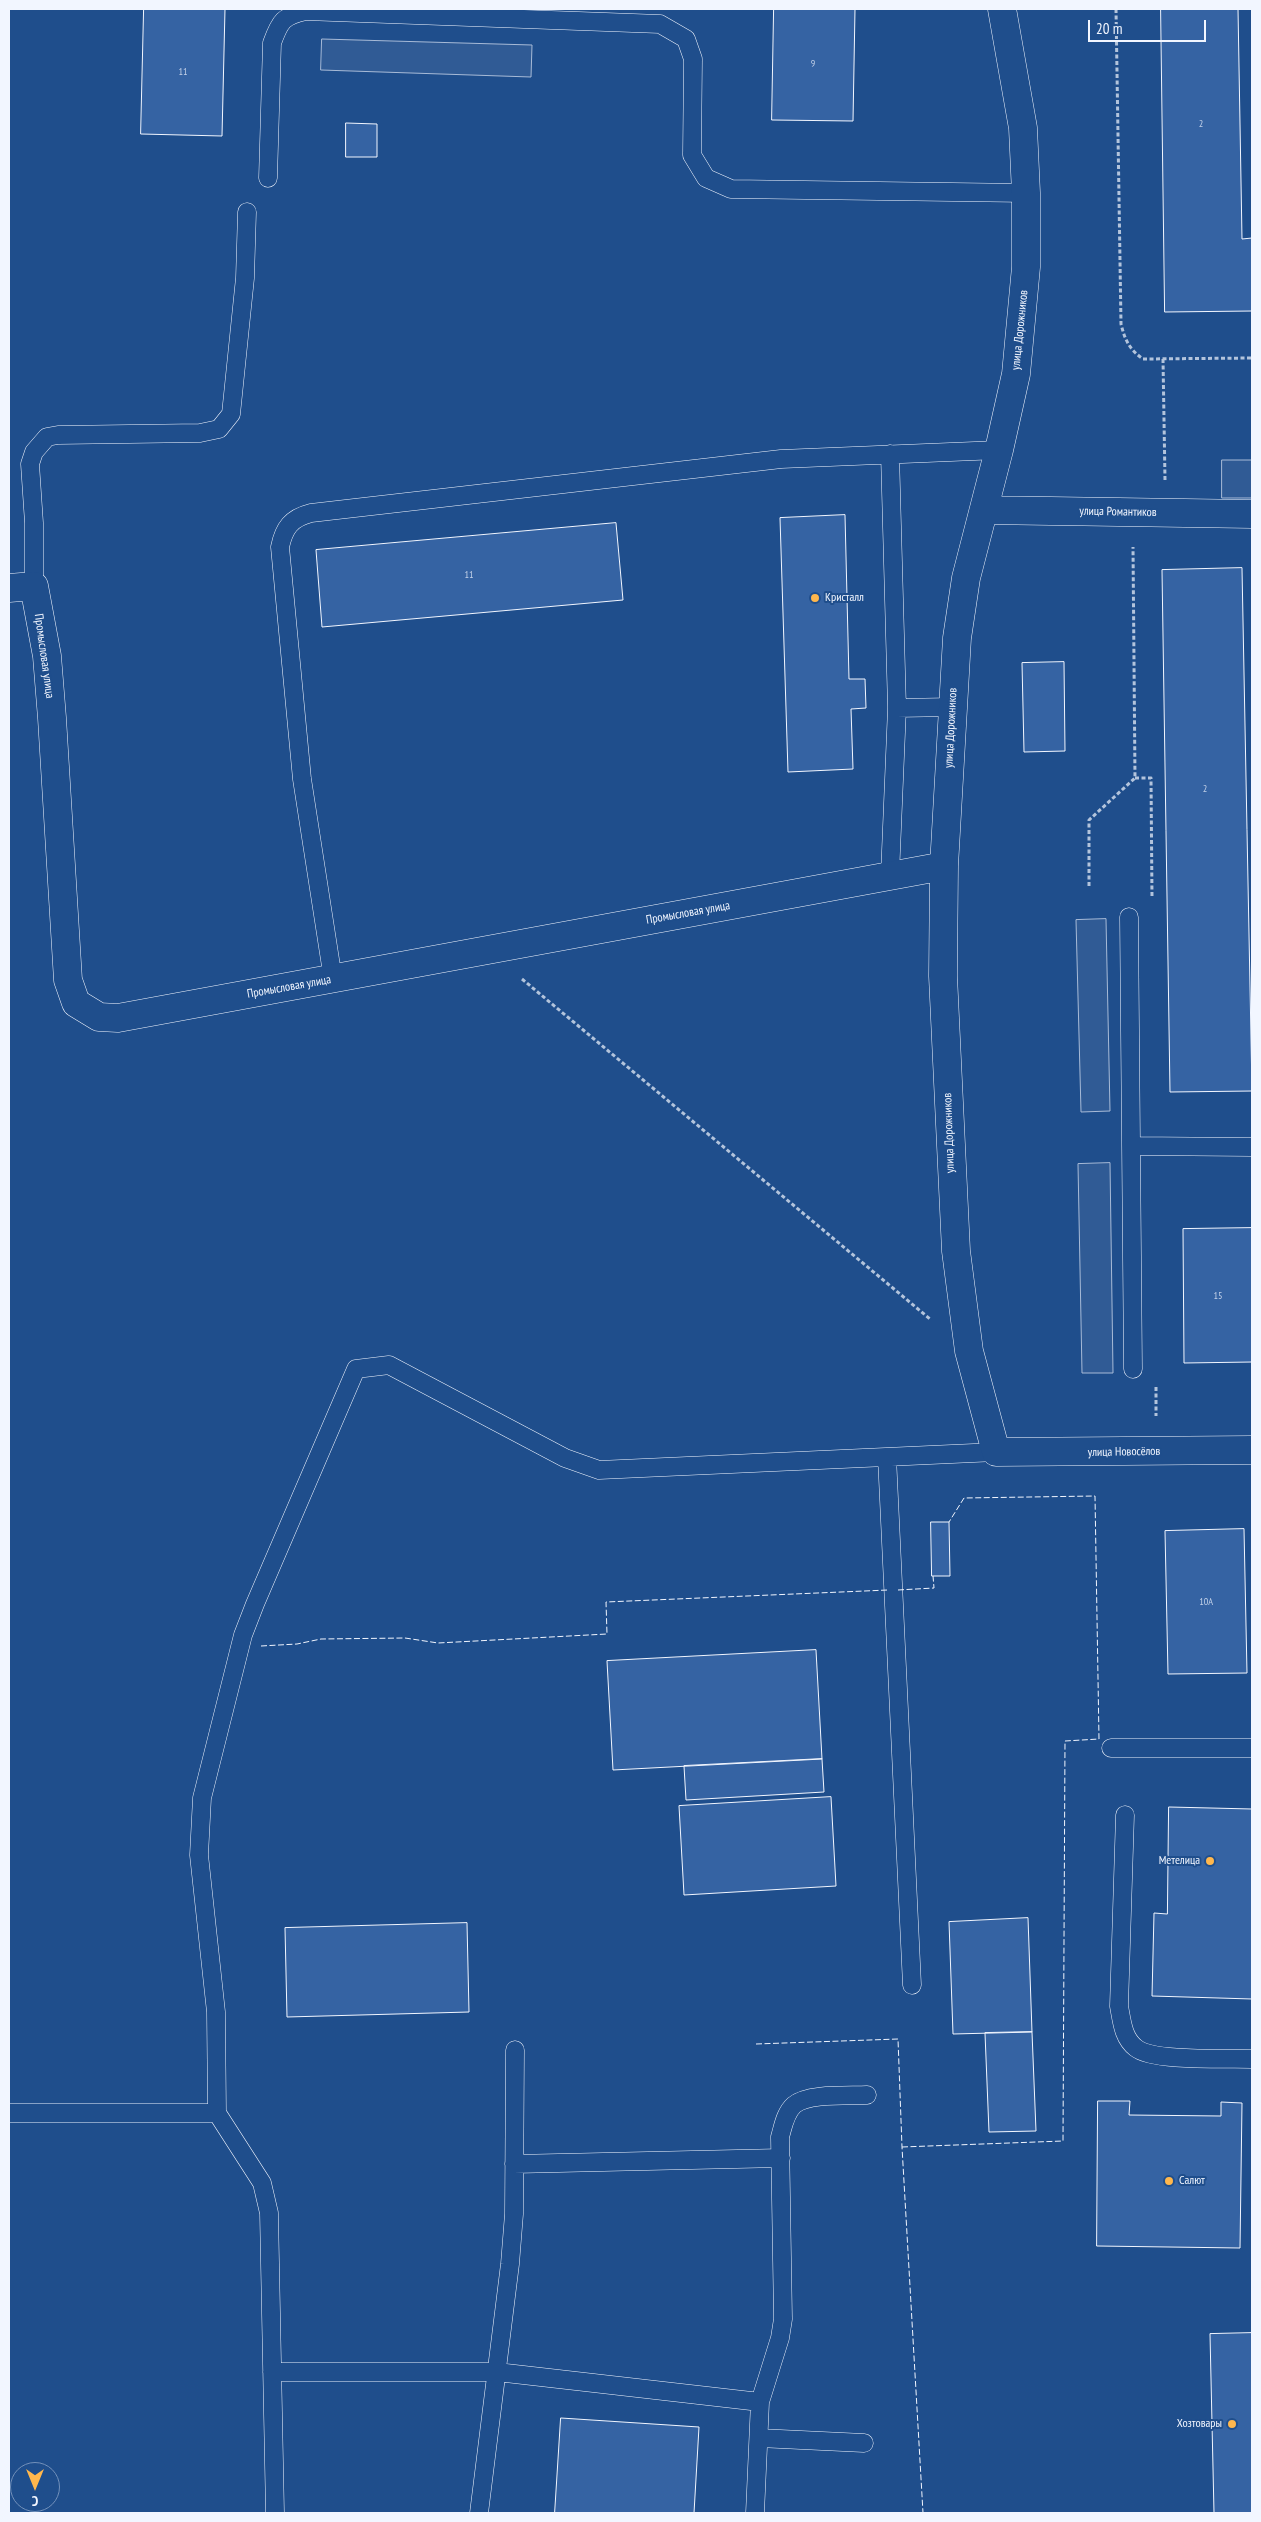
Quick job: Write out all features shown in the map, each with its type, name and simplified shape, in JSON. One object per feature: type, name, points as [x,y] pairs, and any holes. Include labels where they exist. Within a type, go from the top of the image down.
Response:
[{"type":"street","name":"улица Дорожников","points":[[996,1452],[969,1351],[956,1251],[950,1165],[943,976],[944,866],[952,707],[958,638],[966,578],[999,450],[1016,374],[1023,318],[1026,267],[1026,193],[1023,128],[1002,9]]},
{"type":"street","name":"улица Романтиков","points":[[984,510],[1252,514]]},
{"type":"street","name":"Промысловая улица","points":[[21,587],[47,656],[68,980],[76,1003],[99,1017],[118,1018],[944,866]]},
{"type":"street","name":"улица Новосёлов","points":[[996,1452],[1252,1450]]},
{"type":"lane","points":[[268,178],[272,43],[278,27],[288,15],[306,11],[420,12],[660,24],[686,38],[692,59],[692,155],[706,178],[731,189],[1026,193]]},
{"type":"lane","points":[[21,587],[34,523],[30,464],[34,452],[47,437],[58,435],[200,433],[219,429],[230,414],[245,278],[247,212]]},
{"type":"lane","points":[[333,979],[301,769],[280,547],[282,534],[290,523],[298,517],[311,513],[781,459],[999,450]]},
{"type":"lane","points":[[890,454],[897,708],[890,876]]},
{"type":"lane","points":[[897,708],[952,707]]},
{"type":"lane","points":[[1129,918],[1133,1369]]},
{"type":"lane","points":[[1132,1146],[1252,1147]]},
{"type":"lane","points":[[275,2513],[269,2213],[262,2183],[217,2112],[216,2012],[199,1855],[202,1798],[249,1619],[356,1369],[389,1365],[565,1458],[599,1470],[996,1452]]},
{"type":"lane","points":[[887,1457],[912,1985]]},
{"type":"lane","points":[[1111,1748],[1252,1748]]},
{"type":"lane","points":[[1125,1815],[1119,2006],[1123,2032],[1137,2049],[1158,2056],[1252,2059]]},
{"type":"lane","points":[[479,2513],[510,2264],[514,2164],[515,2050]]},
{"type":"lane","points":[[755,2513],[760,2402],[780,2338],[783,2319],[780,2138],[784,2120],[794,2105],[808,2098],[867,2096]]},
{"type":"lane","points":[[9,2112],[217,2112]]},
{"type":"lane","points":[[514,2164],[781,2158]]},
{"type":"lane","points":[[272,2372],[497,2372],[760,2402]]},
{"type":"lane","points":[[759,2438],[864,2443]]},
{"type":"path","points":[[1116,9],[1121,324],[1125,340],[1132,351],[1143,359],[1252,358]]},
{"type":"path","points":[[1163,359],[1166,513]]},
{"type":"path","points":[[1089,886],[1089,820],[1135,778],[1133,512]]},
{"type":"path","points":[[487,950],[969,1351]]},
{"type":"shaded area","points":[[322,39],[532,45],[531,77],[321,70]]},
{"type":"shaded area","points":[[1222,460],[1252,460],[1252,498],[1222,498]]},
{"type":"shaded area","points":[[1106,919],[1110,1111],[1081,1112],[1076,920]]},
{"type":"shaded area","points":[[1110,1163],[1113,1373],[1082,1373],[1078,1164]]},
{"type":"building","points":[[144,9],[225,9],[222,136],[141,134]]},
{"type":"building","points":[[774,9],[855,9],[853,121],[772,120]]},
{"type":"building","points":[[1161,9],[1238,9],[1242,239],[1252,238],[1252,311],[1165,312]]},
{"type":"building","points":[[346,123],[377,124],[377,157],[346,157]]},
{"type":"building","name":"Кристалл","points":[[845,515],[849,679],[865,679],[866,708],[851,709],[853,769],[788,772],[780,518]]},
{"type":"building","points":[[616,523],[623,600],[322,627],[316,550]]},
{"type":"building","points":[[1242,568],[1252,1091],[1170,1092],[1162,570]]},
{"type":"building","points":[[1064,662],[1065,751],[1024,752],[1022,663]]},
{"type":"building","points":[[1252,1228],[1252,1362],[1184,1363],[1183,1229]]},
{"type":"building","points":[[931,1522],[949,1522],[950,1576],[932,1576]]},
{"type":"building","points":[[1244,1529],[1247,1673],[1168,1674],[1165,1531]]},
{"type":"building","points":[[816,1650],[822,1759],[613,1770],[607,1661]]},
{"type":"building","points":[[822,1759],[824,1792],[686,1800],[684,1766]]},
{"type":"building","points":[[831,1797],[836,1886],[684,1895],[679,1806]]},
{"type":"building","name":"Метелица","points":[[1169,1807],[1252,1809],[1252,1999],[1152,1996],[1154,1913],[1167,1914]]},
{"type":"building","points":[[1028,1918],[1032,2032],[953,2034],[949,1922]]},
{"type":"building","points":[[467,1923],[469,2012],[287,2017],[285,1928]]},
{"type":"building","points":[[1032,2032],[1036,2131],[989,2132],[985,2033]]},
{"type":"building","name":"Салют","points":[[1098,2101],[1130,2101],[1129,2115],[1221,2116],[1221,2102],[1242,2103],[1240,2248],[1097,2246]]},
{"type":"building","name":"Хозтовары","points":[[1252,2333],[1252,2513],[1214,2513],[1210,2334]]},
{"type":"building","points":[[561,2418],[699,2427],[694,2513],[555,2513]]},
{"type":"fence","points":[[902,2147],[1063,2141],[1065,1741],[1099,1739],[1095,1496],[964,1498],[949,1522]]},
{"type":"fence","points":[[898,1590],[934,1588],[933,1576]]},
{"type":"fence","points":[[261,1646],[297,1644],[321,1639],[405,1638],[438,1643],[607,1634],[606,1602],[888,1590]]},
{"type":"fence","points":[[756,2044],[898,2039],[902,2147],[923,2513]]},
{"type":"place","name":"Кристалл","points":[[815,598]]},
{"type":"place","name":"Метелица","points":[[1210,1861]]},
{"type":"place","name":"Салют","points":[[1169,2181]]},
{"type":"place","name":"Хозтовары","points":[[1232,2424]]}]
